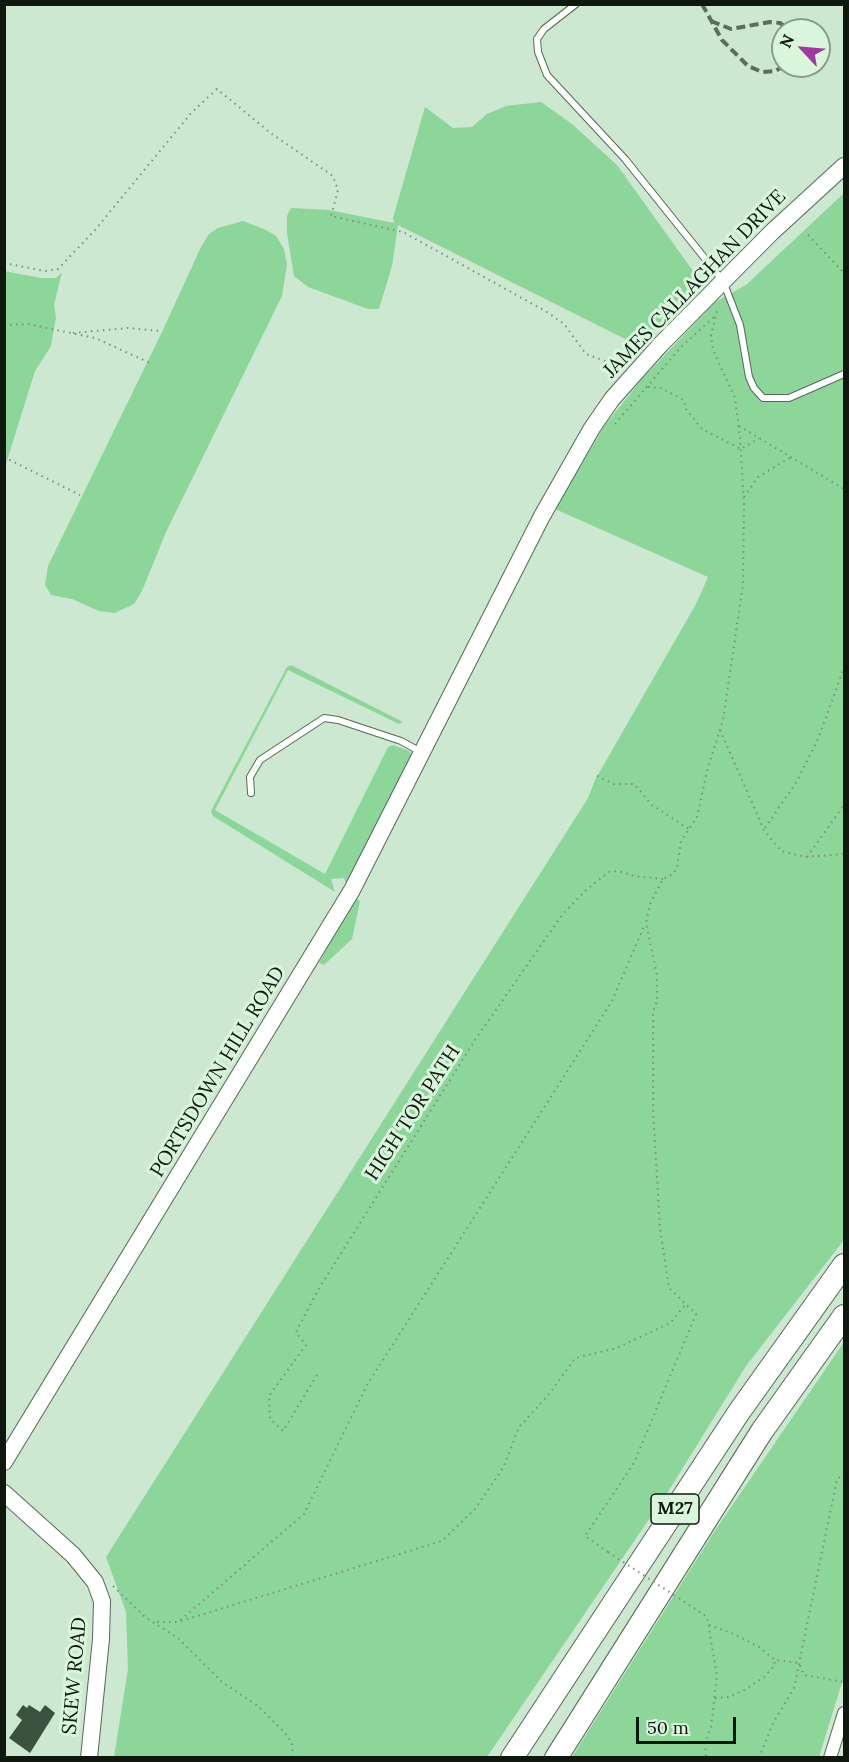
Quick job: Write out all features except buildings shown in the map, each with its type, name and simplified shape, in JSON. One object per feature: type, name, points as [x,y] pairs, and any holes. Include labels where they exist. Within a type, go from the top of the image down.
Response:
[{"type":"highway","name":"M27","points":[[512,1758],[739,1412],[844,1265]]},
{"type":"highway","name":"M27","points":[[556,1758],[762,1431],[844,1316]]},
{"type":"street","name":"JAMES CALLAGHAN DRIVE","points":[[451,695],[542,516],[592,428],[612,399],[723,281],[844,166]]},
{"type":"street","name":"PORTSDOWN HILL ROAD","points":[[4,1462],[306,969],[352,890],[451,695]]},
{"type":"street","name":"SKEW ROAD","points":[[4,1493],[73,1555],[95,1582],[102,1601],[101,1639],[89,1758]]},
{"type":"street","points":[[830,1758],[844,1713]]},
{"type":"lane","points":[[576,4],[544,29],[537,39],[538,52],[547,75],[625,159],[723,281],[740,325],[749,377],[763,398],[789,398],[844,374]]},
{"type":"lane","points":[[251,793],[250,777],[260,760],[324,718],[338,720],[401,741],[422,752]]},
{"type":"path","points":[[4,263],[45,271],[58,269],[95,230],[192,112],[217,88],[272,134],[333,176],[338,190],[331,216],[403,232],[556,318],[570,331],[586,354],[610,363],[612,399]]},
{"type":"path","points":[[808,235],[844,273]]},
{"type":"path","points":[[178,1622],[304,1514],[367,1385],[612,1001],[646,923],[650,904],[663,879],[673,874],[677,868],[681,841],[697,817],[707,771],[720,730],[735,654],[743,584],[744,497],[739,426],[735,398],[713,350],[711,336],[723,281]]},
{"type":"path","points":[[592,428],[609,431],[681,347],[717,314]]},
{"type":"path","points":[[4,325],[28,324],[95,338],[150,363]]},
{"type":"path","points":[[70,333],[128,328],[160,331]]},
{"type":"path","points":[[647,387],[661,387],[684,400],[686,409],[702,429],[741,449]]},
{"type":"path","points":[[739,426],[844,489]]},
{"type":"path","points":[[741,449],[759,438]]},
{"type":"path","points":[[4,457],[80,495]]},
{"type":"path","points":[[744,497],[758,477],[790,457]]},
{"type":"path","points":[[764,830],[797,781],[818,739],[844,668]]},
{"type":"path","points":[[720,730],[764,830],[782,851],[807,857],[844,854]]},
{"type":"path","points":[[597,776],[614,784],[634,784],[652,805],[689,829]]},
{"type":"path","points":[[807,857],[844,804]]},
{"type":"path","name":"HIGH TOR PATH","points":[[317,1374],[283,1431],[270,1419],[269,1396],[306,1345],[296,1332],[318,1290],[401,1155],[562,915],[586,890],[609,872],[618,871],[634,876],[663,879]]},
{"type":"path","points":[[646,923],[657,975],[657,1001],[652,1012],[653,1110],[660,1228],[669,1288],[696,1314],[634,1463],[585,1536],[707,1617],[717,1676],[711,1728],[705,1741],[706,1758]]},
{"type":"path","points":[[157,1622],[178,1622],[442,1542],[475,1509],[503,1468],[519,1427],[550,1393],[575,1358],[617,1347],[670,1323],[686,1304]]},
{"type":"path","points":[[759,1758],[773,1723],[794,1688],[837,1479],[844,1475]]},
{"type":"path","points":[[95,1582],[112,1584],[145,1617],[157,1622],[179,1639],[222,1682],[258,1706],[279,1726],[292,1743],[293,1758]]},
{"type":"path","points":[[708,1625],[734,1634],[759,1647],[775,1660],[799,1663]]},
{"type":"path","points":[[715,1698],[729,1697],[764,1677],[774,1666],[775,1660]]},
{"type":"path","points":[[799,1663],[804,1674],[844,1682]]},
{"type":"green space","points":[[541,102],[572,124],[617,165],[698,278],[696,284],[639,346],[398,225],[392,266],[379,309],[368,309],[308,287],[294,276],[287,233],[287,216],[291,208],[329,210],[394,223],[393,218],[425,107],[453,128],[472,127],[487,114],[506,106]]},
{"type":"green space","points":[[844,193],[844,1240],[746,1366],[671,1487],[487,1757],[114,1757],[128,1669],[126,1612],[106,1557],[588,798],[595,780],[696,604],[708,577],[555,509],[605,425],[642,379],[715,302],[746,285]]},
{"type":"green space","points":[[243,221],[276,236],[284,249],[287,264],[282,296],[166,532],[142,591],[134,604],[115,613],[99,611],[72,599],[51,595],[45,585],[48,566],[201,247],[209,234],[218,228]]},
{"type":"green space","points":[[4,271],[41,278],[56,278],[62,272],[54,305],[56,318],[51,346],[35,371],[5,467]]},
{"type":"green space","points":[[291,665],[403,722],[399,724],[288,670],[215,810],[325,874],[388,747],[393,745],[413,755],[347,886],[344,878],[331,879],[335,892],[213,816],[211,811],[287,667]]},
{"type":"green space","points":[[355,898],[360,901],[352,939],[324,965],[319,963]]},
{"type":"green space","points":[[844,1342],[844,1676],[819,1757],[572,1757],[714,1532]]},
{"type":"railway","points":[[702,4],[722,40],[748,66],[762,72],[771,71]]},
{"type":"railway","points":[[711,21],[731,29],[771,22]]}]
